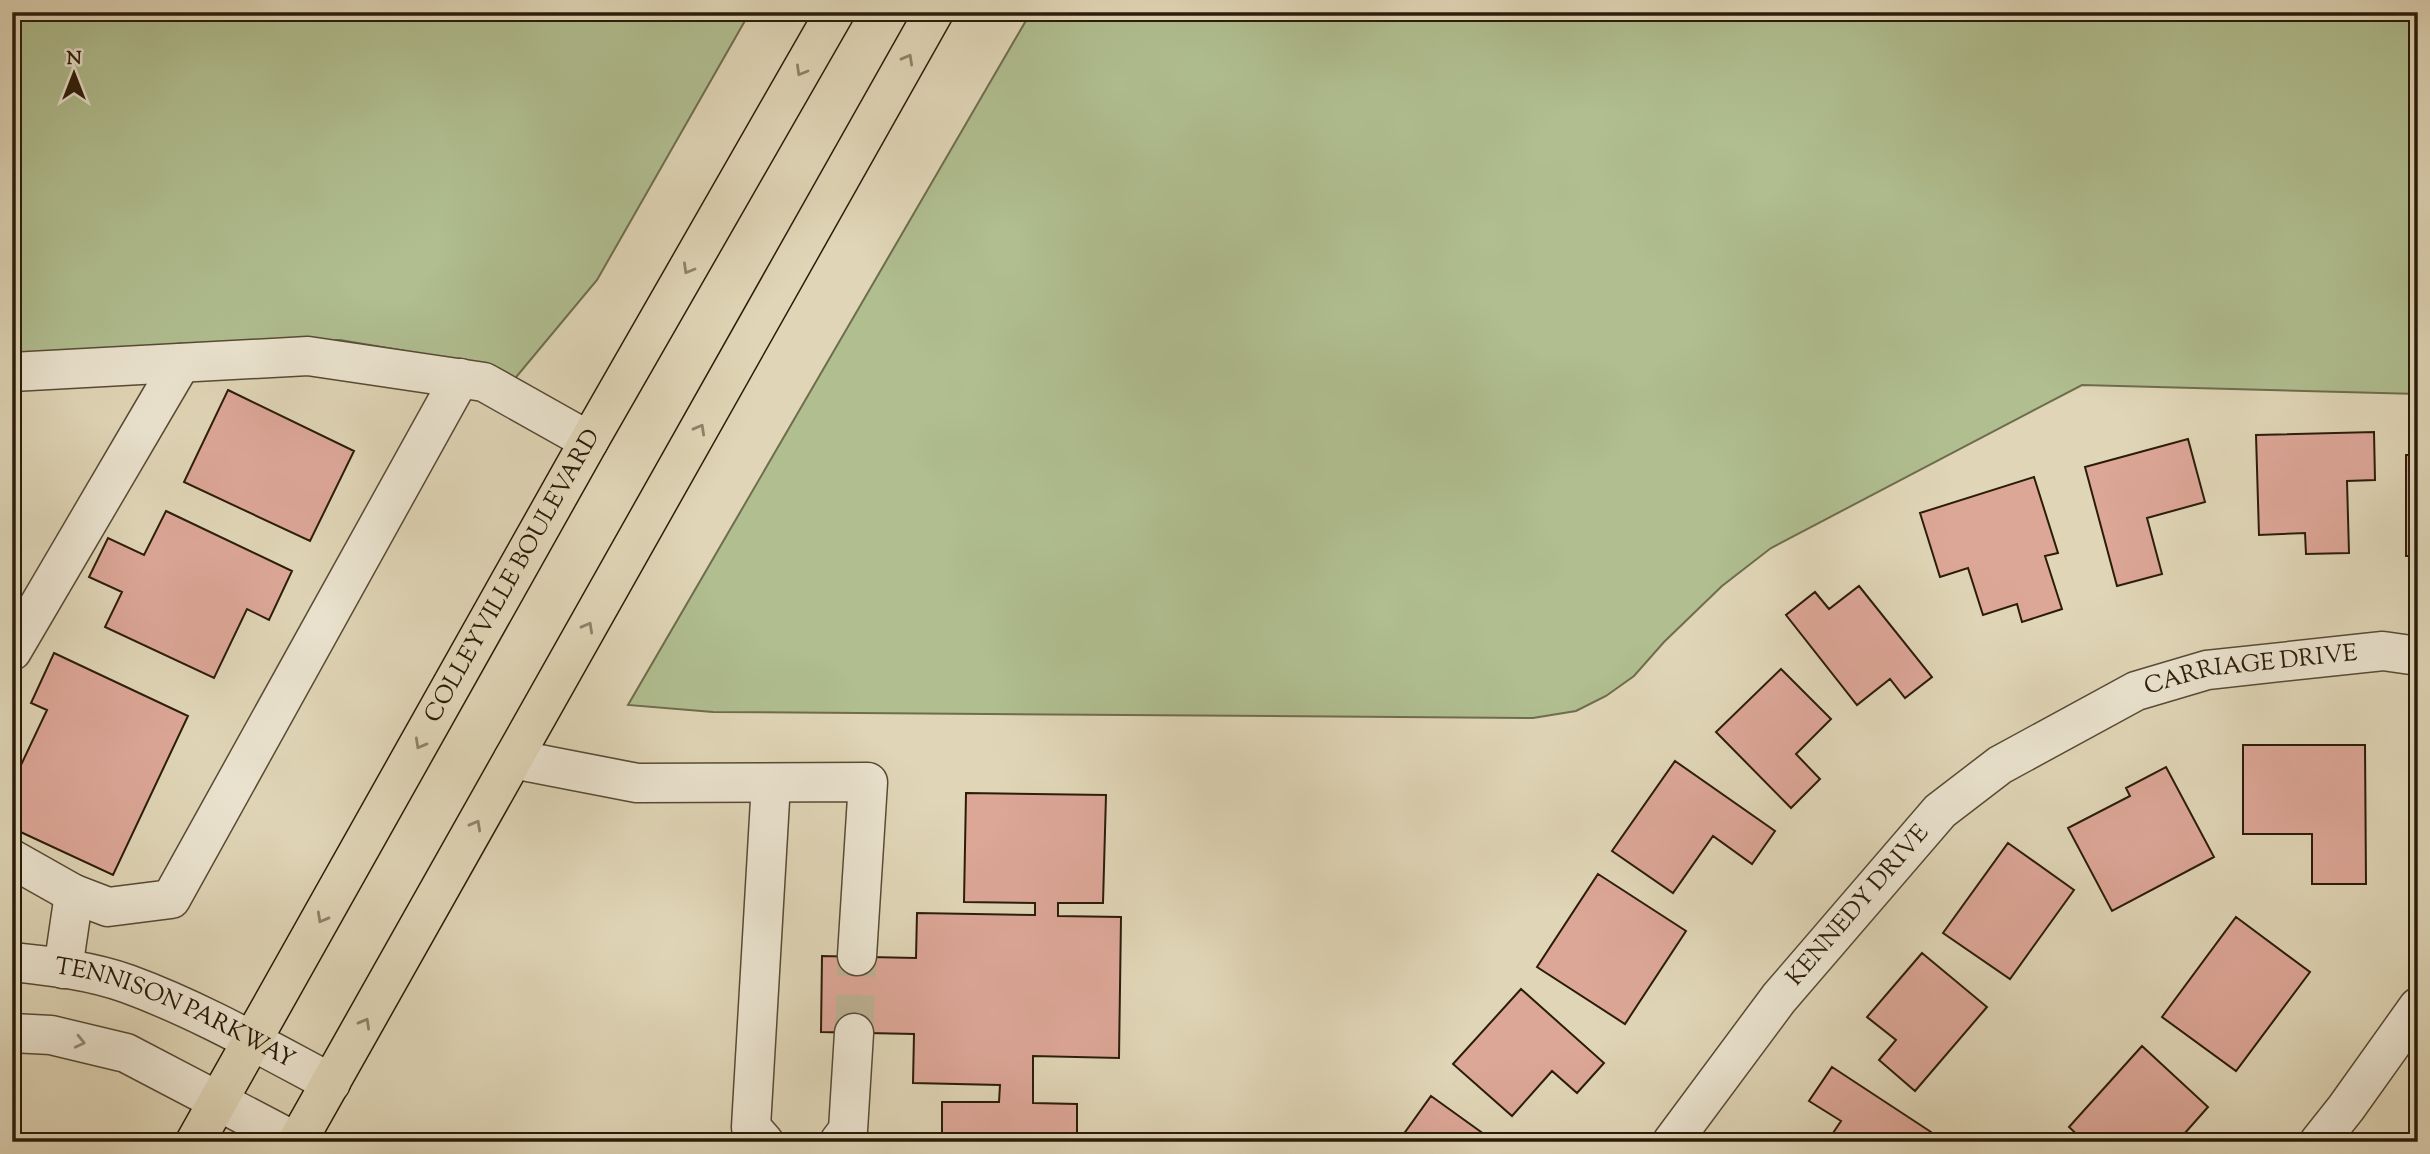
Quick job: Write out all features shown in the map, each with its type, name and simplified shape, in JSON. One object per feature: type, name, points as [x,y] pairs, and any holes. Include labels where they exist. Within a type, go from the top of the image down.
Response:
[{"type":"main road","name":"COLLEYVILLE BOULEVARD","points":[[195,1142],[589,441],[835,12]]},
{"type":"main road","points":[[297,1142],[934,12]]},
{"type":"street","points":[[12,372],[307,356],[484,382],[589,441]]},
{"type":"street","points":[[12,651],[181,363]]},
{"type":"street","points":[[12,859],[74,894],[108,907],[171,899],[460,378]]},
{"type":"street","name":"CARRIAGE DRIVE","points":[[2089,717],[2136,691],[2207,670],[2383,651],[2418,656]]},
{"type":"street","name":"KENNEDY DRIVE","points":[[1672,1142],[1779,998],[1940,811],[2000,765],[2089,717]]},
{"type":"street","points":[[513,759],[637,783],[868,782],[857,956]]},
{"type":"street","points":[[764,1142],[751,1127],[771,783]]},
{"type":"street","points":[[62,969],[74,894]]},
{"type":"street","name":"TENNISON PARKWAY","points":[[12,962],[62,969],[126,984],[195,1012],[331,1083]]},
{"type":"street","points":[[2319,1142],[2418,1007]]},
{"type":"street","name":"TENNISON PARKWAY","points":[[12,1033],[51,1035],[126,1053],[297,1142]]},
{"type":"street","points":[[839,1142],[849,1130],[854,1033]]},
{"type":"green space","points":[[12,12],[750,12],[597,280],[512,382],[423,354],[340,340],[12,354]]},
{"type":"green space","points":[[1031,12],[2418,12],[2418,394],[2082,385],[1771,548],[1722,586],[1664,642],[1634,676],[1606,696],[1576,711],[1533,718],[713,712],[628,705]]},
{"type":"building","points":[[228,390],[354,451],[310,541],[184,482]]},
{"type":"building","points":[[2374,432],[2375,480],[2347,481],[2349,553],[2306,554],[2305,533],[2259,535],[2256,435]]},
{"type":"building","points":[[2188,439],[2205,502],[2147,518],[2162,574],[2117,586],[2085,467]]},
{"type":"building","points":[[2406,455],[2418,455],[2418,556],[2406,556]]},
{"type":"building","points":[[2034,477],[2058,553],[2045,556],[2062,609],[2022,622],[2017,604],[1983,615],[1968,568],[1940,577],[1920,513]]},
{"type":"building","points":[[166,511],[292,571],[269,620],[247,609],[214,678],[105,627],[122,592],[89,577],[108,538],[144,555]]},
{"type":"building","points":[[1859,586],[1932,677],[1905,698],[1890,679],[1857,705],[1786,615],[1815,592],[1829,609]]},
{"type":"building","points":[[54,653],[188,716],[113,875],[12,828],[12,784],[47,710],[31,703]]},
{"type":"building","points":[[1781,669],[1831,719],[1796,754],[1820,779],[1791,808],[1716,732]]},
{"type":"building","points":[[2243,745],[2365,745],[2366,884],[2312,884],[2312,834],[2243,834]]},
{"type":"building","points":[[1675,761],[1775,831],[1752,864],[1713,836],[1673,893],[1612,851]]},
{"type":"building","points":[[2166,767],[2214,857],[2112,911],[2068,828],[2130,796],[2126,788]]},
{"type":"building","points":[[966,793],[1106,795],[1103,903],[1058,903],[1058,916],[1121,917],[1119,1058],[1033,1056],[1033,1103],[1077,1104],[1077,1142],[942,1142],[942,1102],[999,1102],[1000,1085],[913,1083],[914,1034],[821,1032],[822,956],[916,958],[917,913],[1035,915],[1035,903],[964,902]]},
{"type":"building","points":[[2008,843],[2074,890],[2010,979],[1943,933]]},
{"type":"building","points":[[1598,874],[1686,931],[1625,1024],[1537,967]]},
{"type":"building","points":[[2236,917],[2310,972],[2236,1071],[2162,1017]]},
{"type":"building","points":[[1922,953],[1987,1007],[1915,1091],[1879,1060],[1896,1040],[1867,1017]]},
{"type":"building","points":[[1521,989],[1604,1063],[1577,1093],[1552,1071],[1512,1116],[1453,1064]]},
{"type":"building","points":[[2142,1046],[2208,1107],[2177,1142],[2085,1142],[2069,1127]]},
{"type":"building","points":[[1832,1067],[1931,1132],[1925,1142],[1827,1142],[1841,1121],[1809,1101]]},
{"type":"building","points":[[1431,1096],[1495,1142],[1398,1142]]},
{"type":"tunnel","points":[[854,1033],[857,956]]}]
